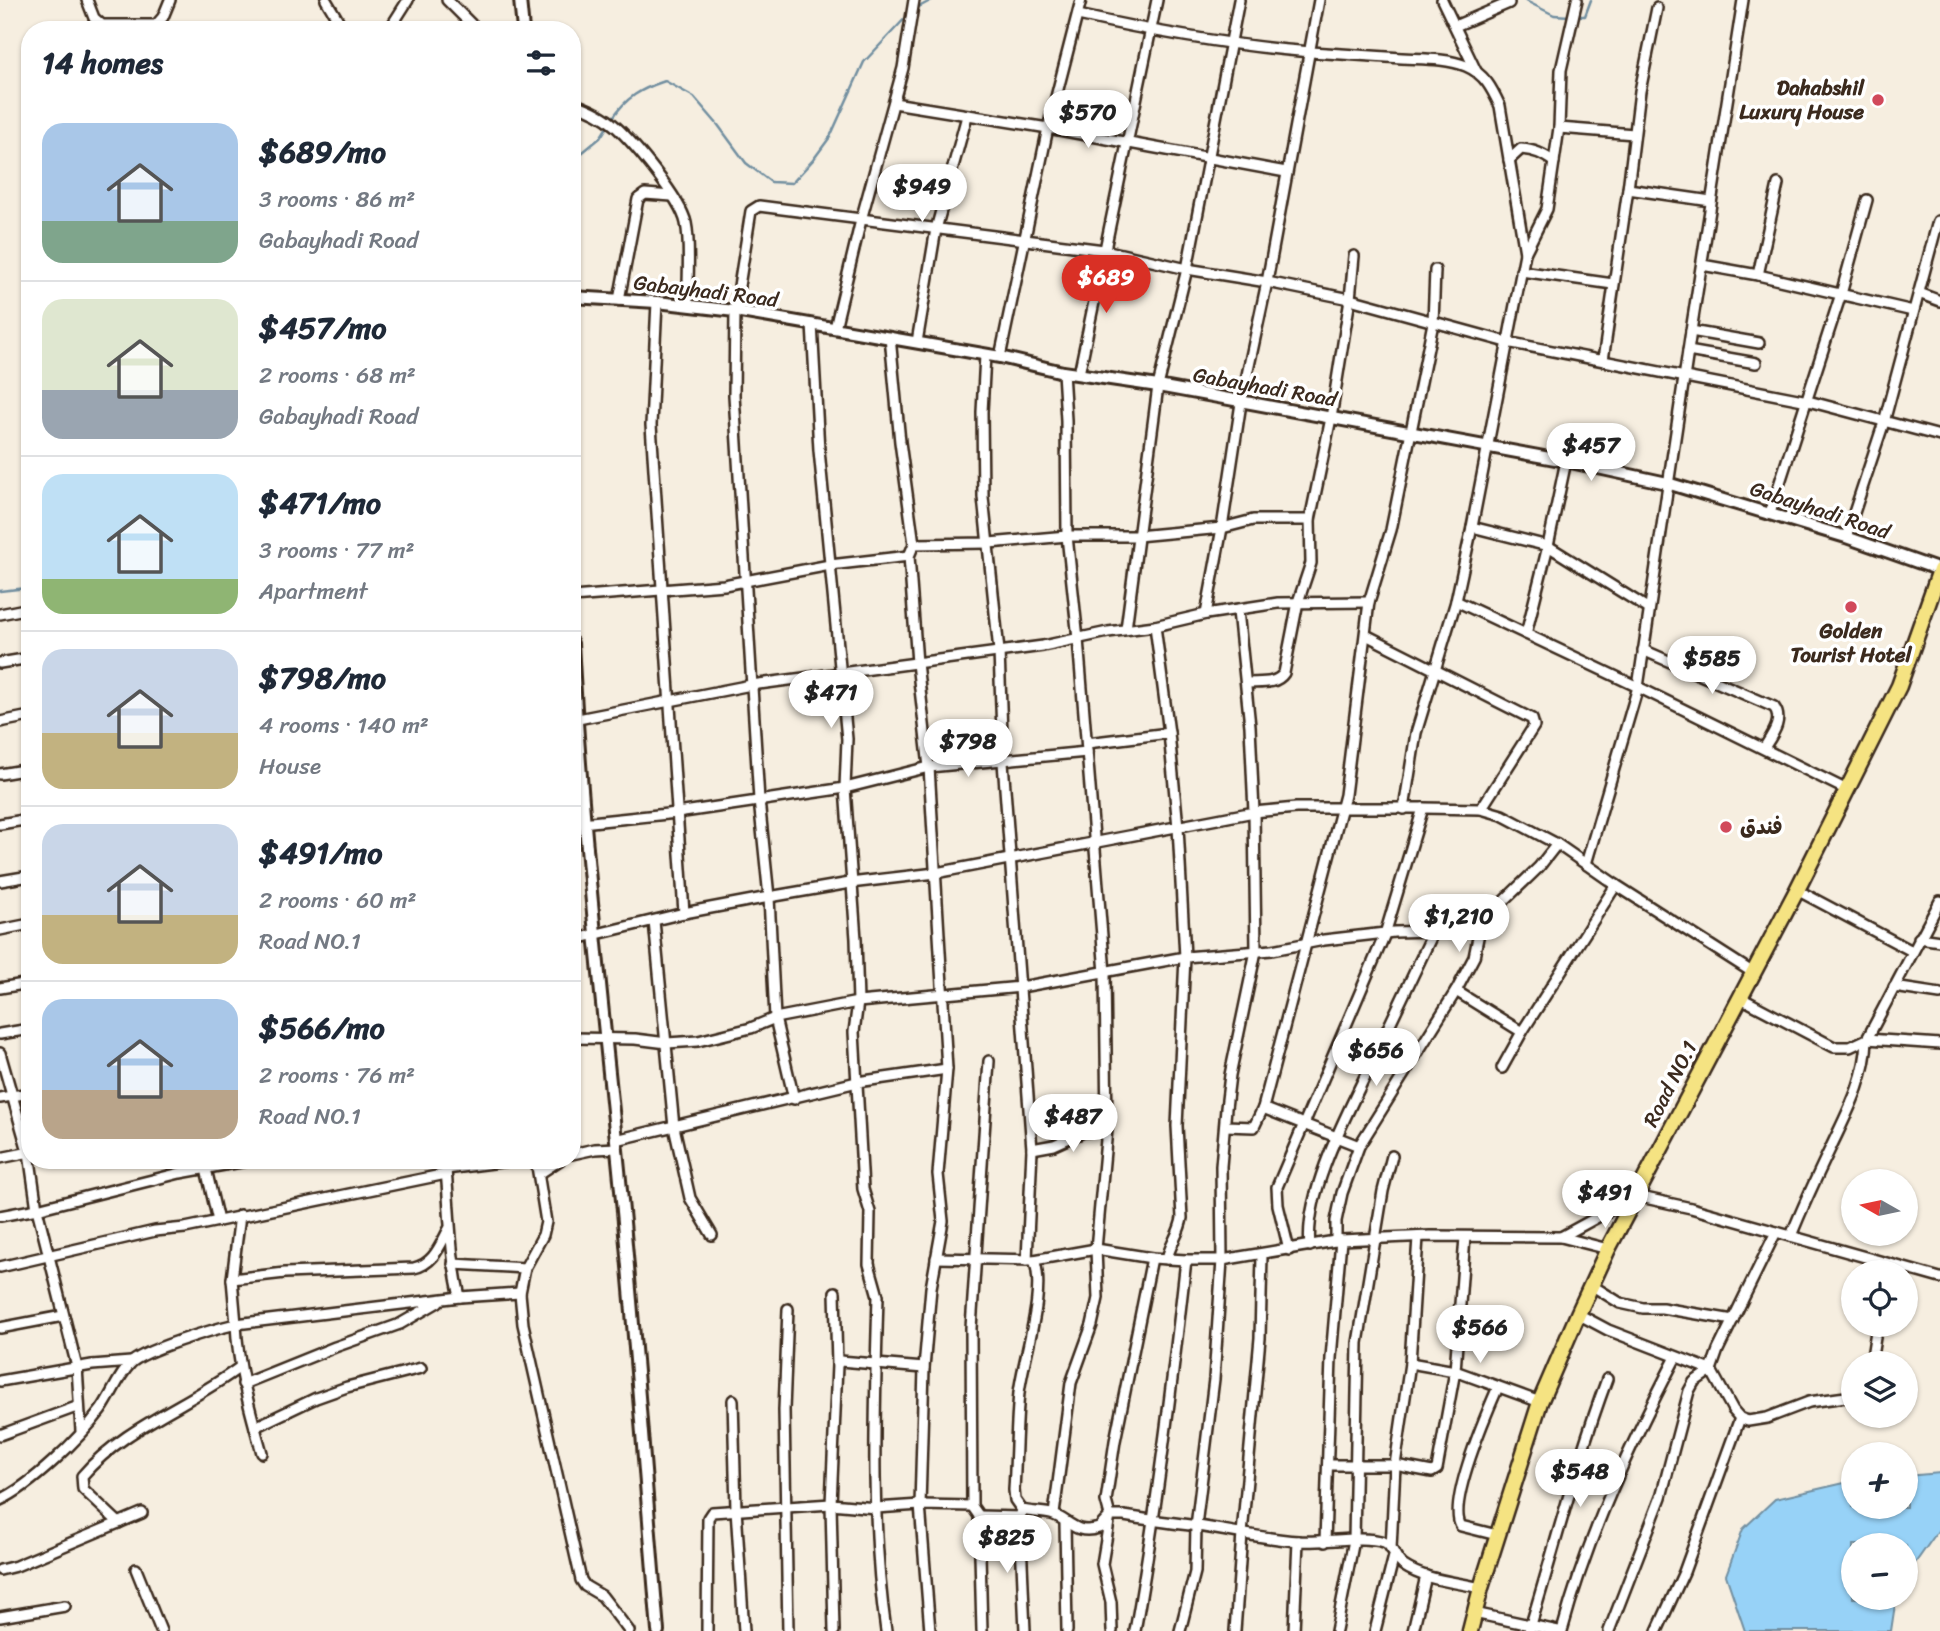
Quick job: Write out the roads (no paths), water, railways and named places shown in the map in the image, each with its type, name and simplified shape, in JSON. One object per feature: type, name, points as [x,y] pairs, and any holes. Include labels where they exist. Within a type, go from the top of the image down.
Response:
[{"type":"highway","name":"Road NO.1","points":[[1470,1631],[1481,1587],[1540,1402],[1591,1284],[1797,890],[1899,686],[1940,570]]},
{"type":"street","points":[[87,0],[97,21]]},
{"type":"street","points":[[160,21],[170,0]]},
{"type":"street","points":[[326,0],[339,21]]},
{"type":"street","points":[[394,21],[408,0]]},
{"type":"street","points":[[447,0],[468,21]]},
{"type":"street","points":[[520,0],[522,21]]},
{"type":"street","points":[[835,328],[861,220],[894,103],[907,48],[914,0]]},
{"type":"street","points":[[1000,357],[1048,128],[1081,0]]},
{"type":"street","points":[[1079,374],[1157,0]]},
{"type":"street","points":[[1126,629],[1158,386],[1187,269],[1239,0]]},
{"type":"street","points":[[1206,614],[1241,403],[1267,282],[1319,0]]},
{"type":"street","points":[[1442,0],[1477,73]]},
{"type":"street","points":[[1586,864],[1638,687],[1667,483],[1743,0]]},
{"type":"street","points":[[1404,809],[1416,733],[1456,601],[1525,253],[1547,209],[1559,128],[1561,70],[1576,2]]},
{"type":"street","points":[[1454,26],[1509,3]]},
{"type":"street","points":[[1603,360],[1634,134],[1657,8]]},
{"type":"street","points":[[1078,15],[1150,31],[1232,42],[1308,51],[1444,61],[1466,66],[1491,88],[1500,106],[1525,253]]},
{"type":"street","points":[[894,103],[1286,172]]},
{"type":"street","points":[[581,106],[614,125],[641,153],[686,220],[688,305]]},
{"type":"street","points":[[917,342],[936,229],[967,116]]},
{"type":"street","points":[[1559,128],[1634,134]]},
{"type":"street","points":[[1509,160],[1521,149],[1541,152],[1555,162]]},
{"type":"street","points":[[1758,275],[1778,184]]},
{"type":"street","points":[[1628,189],[1711,201]]},
{"type":"street","points":[[619,300],[638,199],[645,194],[672,196]]},
{"type":"street","points":[[1770,513],[1808,401],[1867,200]]},
{"type":"street","points":[[793,1098],[775,1018],[769,897],[758,800],[734,395],[735,311],[751,211],[754,208],[759,206],[1104,250],[1187,269],[1350,299],[1507,342],[1808,401],[1940,436]]},
{"type":"street","points":[[1846,537],[1884,422],[1938,221]]},
{"type":"street","points":[[1247,683],[1275,681],[1284,673],[1298,602],[1311,563],[1310,520],[1331,418],[1354,256]]},
{"type":"street","points":[[1702,265],[1758,275],[1913,311]]},
{"type":"street","points":[[1225,1126],[1254,1127],[1263,1108],[1342,808],[1369,602],[1391,530],[1412,433],[1433,323],[1434,270]]},
{"type":"street","points":[[1521,271],[1614,284]]},
{"type":"street","points":[[1919,293],[1940,301]]},
{"type":"street","name":"Gabayhadi Road","points":[[581,298],[657,302],[735,311],[1566,461],[1667,483],[1770,513],[1940,570]]},
{"type":"street","points":[[657,302],[651,425],[684,913]]},
{"type":"street","points":[[812,324],[819,450],[847,739],[845,788],[858,1002],[853,1032],[863,1189],[870,1212],[869,1264],[878,1296],[876,1508],[886,1631]]},
{"type":"street","points":[[1691,331],[1759,342]]},
{"type":"street","points":[[890,337],[900,442],[914,544],[909,556],[917,663],[929,767],[947,1069],[939,1167],[943,1219],[931,1288],[923,1368],[920,1505],[930,1631]]},
{"type":"street","points":[[1688,351],[1756,363]]},
{"type":"street","points":[[985,355],[982,465],[999,651],[1003,762],[1032,1149],[1030,1260],[1038,1278],[1034,1315],[1019,1392],[1014,1490],[1021,1514],[1025,1631]]},
{"type":"street","points":[[1054,1514],[1071,1383],[1092,1325],[1098,1298],[1096,1249],[1107,1129],[1105,972],[1096,842],[1067,536],[1063,372]]},
{"type":"street","points":[[1526,634],[1566,461]]},
{"type":"street","points":[[914,544],[989,543],[1067,536],[1137,536],[1222,528],[1253,520],[1310,520]]},
{"type":"street","points":[[1472,527],[1548,546],[1649,609]]},
{"type":"street","points":[[581,596],[745,582],[830,565],[909,556]]},
{"type":"street","points":[[1456,601],[1847,790]]},
{"type":"street","points":[[581,718],[751,685],[1078,639],[1206,614],[1298,602],[1369,602]]},
{"type":"street","points":[[0,614],[21,610]]},
{"type":"street","points":[[1180,1631],[1195,1572],[1196,1526],[1214,1380],[1223,1259],[1221,1166],[1230,1075],[1256,951],[1254,812],[1247,683],[1238,611]]},
{"type":"street","points":[[1155,626],[1178,827],[1185,957],[1177,1126],[1182,1218],[1167,1259]]},
{"type":"street","points":[[1366,635],[1534,722],[1481,809]]},
{"type":"street","points":[[1643,650],[1774,707],[1778,713],[1778,723],[1764,748]]},
{"type":"street","points":[[0,663],[21,660]]},
{"type":"street","points":[[0,722],[21,718]]},
{"type":"street","points":[[581,823],[677,813],[845,788],[929,767],[1003,762],[1169,733]]},
{"type":"street","points":[[0,774],[21,770]]},
{"type":"street","points":[[581,780],[597,935],[604,1038],[617,1144],[658,1631]]},
{"type":"street","points":[[581,938],[684,913],[769,897],[850,883],[936,873],[1254,812],[1296,808],[1481,809],[1521,823],[1558,844],[1616,885],[1752,972]]},
{"type":"street","points":[[1289,1250],[1278,1205],[1277,1188],[1385,934],[1423,808]]},
{"type":"street","points":[[0,824],[21,820]]},
{"type":"street","points":[[581,1038],[667,1043],[698,1041],[724,1036],[775,1018],[858,1002],[1021,987],[1185,957],[1256,951],[1385,934],[1434,931],[1481,923],[1539,867],[1558,844]]},
{"type":"street","points":[[0,881],[21,878]]},
{"type":"street","points":[[1502,1068],[1616,885]]},
{"type":"street","points":[[1797,890],[1912,951]]},
{"type":"street","points":[[1791,1236],[1858,1090],[1867,1058],[1867,1039],[1940,901]]},
{"type":"street","points":[[654,921],[674,1127],[690,1198],[712,1235]]},
{"type":"street","points":[[1325,1542],[1332,1333],[1339,1241],[1336,1221],[1342,1192],[1359,1146],[1456,991],[1474,957],[1481,923]]},
{"type":"street","points":[[0,930],[21,926]]},
{"type":"street","points":[[1310,1246],[1308,1230],[1311,1210],[1336,1139],[1434,931]]},
{"type":"street","points":[[1919,938],[1940,941]]},
{"type":"street","points":[[0,988],[21,984]]},
{"type":"street","points":[[1894,987],[1940,994]]},
{"type":"street","points":[[1456,991],[1522,1032]]},
{"type":"street","points":[[1739,997],[1834,1047],[1850,1047],[1867,1039],[1940,1044]]},
{"type":"street","points":[[0,1034],[21,1030]]},
{"type":"street","points":[[0,1053],[21,1124]]},
{"type":"street","points":[[982,1631],[979,1517],[972,1506],[971,1328],[989,1061]]},
{"type":"street","points":[[581,1152],[857,1082],[947,1069]]},
{"type":"street","points":[[0,1098],[21,1095]]},
{"type":"street","points":[[1263,1108],[1359,1146]]},
{"type":"street","points":[[1032,1149],[1054,1144],[1083,1132],[1107,1129]]},
{"type":"street","points":[[0,1158],[21,1154]]},
{"type":"street","points":[[1336,1631],[1354,1540],[1359,1343],[1382,1191],[1392,1156]]},
{"type":"street","points":[[31,1169],[37,1209],[77,1367],[81,1431]]},
{"type":"street","points":[[0,1216],[192,1169]]},
{"type":"street","points":[[206,1169],[218,1221]]},
{"type":"street","points":[[0,1267],[155,1231],[218,1221],[442,1169]]},
{"type":"street","points":[[446,1169],[449,1229],[460,1297]]},
{"type":"street","points":[[538,1169],[546,1223],[543,1235],[525,1268],[520,1293],[523,1324],[581,1580],[585,1586],[602,1597],[629,1631]]},
{"type":"street","points":[[539,1174],[546,1169]]},
{"type":"street","points":[[1561,1237],[1636,1196],[1791,1236],[1863,1260]]},
{"type":"street","points":[[240,1215],[232,1279],[236,1324],[243,1384],[262,1453]]},
{"type":"street","points":[[232,1279],[285,1273],[414,1268],[422,1266],[434,1256],[449,1229]]},
{"type":"street","points":[[1609,1631],[1661,1497],[1689,1391],[1694,1382],[1711,1370],[1776,1232]]},
{"type":"street","points":[[936,1258],[1030,1260],[1096,1249],[1186,1261],[1262,1255],[1376,1237],[1561,1237],[1608,1250]]},
{"type":"street","points":[[1375,1631],[1392,1552],[1395,1465],[1410,1363],[1418,1237]]},
{"type":"street","points":[[1328,1465],[1395,1465],[1432,1472],[1437,1469],[1455,1371],[1465,1237]]},
{"type":"street","points":[[1235,1631],[1260,1338],[1262,1255]]},
{"type":"street","points":[[1112,1631],[1111,1602],[1102,1564],[1110,1516],[1106,1501],[1115,1441],[1152,1258]]},
{"type":"street","points":[[1135,1631],[1174,1370],[1186,1261]]},
{"type":"street","points":[[453,1264],[525,1268]]},
{"type":"street","points":[[1918,1274],[1940,1278]]},
{"type":"street","points":[[1591,1284],[1620,1303],[1733,1320]]},
{"type":"street","points":[[834,1631],[831,1504],[837,1365],[835,1292]]},
{"type":"street","points":[[0,1381],[111,1362],[131,1362],[202,1333],[236,1324],[460,1297],[520,1293]]},
{"type":"street","points":[[243,1384],[400,1324],[440,1300]]},
{"type":"street","points":[[788,1309],[785,1392],[788,1631]]},
{"type":"street","points":[[1578,1314],[1608,1330],[1711,1370],[1733,1410],[1740,1418],[1748,1421],[1808,1402],[1841,1398]]},
{"type":"street","points":[[0,1328],[63,1316]]},
{"type":"street","points":[[1474,1614],[1530,1628],[1560,1631],[1628,1450],[1676,1357]]},
{"type":"street","points":[[837,1365],[840,1361],[923,1368]]},
{"type":"street","points":[[0,1500],[44,1468],[100,1411],[131,1362]]},
{"type":"street","points":[[1410,1363],[1455,1371],[1540,1402]]},
{"type":"street","points":[[119,1523],[82,1489],[82,1476],[113,1445],[133,1431],[240,1367]]},
{"type":"street","points":[[255,1427],[316,1398],[421,1368]]},
{"type":"street","points":[[1530,1628],[1555,1550],[1567,1496],[1607,1379]]},
{"type":"street","points":[[1497,1535],[1461,1526],[1457,1518],[1462,1486],[1479,1432],[1498,1387]]},
{"type":"street","points":[[733,1400],[736,1509],[744,1631]]},
{"type":"street","points":[[0,1435],[79,1406]]},
{"type":"street","points":[[1657,1631],[1684,1572],[1740,1418]]},
{"type":"street","points":[[707,1631],[708,1518],[712,1512],[831,1504],[876,1508],[972,1506]]},
{"type":"street","points":[[0,1570],[16,1566],[142,1513]]},
{"type":"street","points":[[979,1517],[1054,1514],[1079,1529],[1095,1530],[1110,1516],[1298,1541],[1384,1542],[1402,1565],[1426,1576],[1481,1587]]},
{"type":"street","points":[[1066,1523],[1067,1631]]},
{"type":"street","points":[[1294,1631],[1298,1541]]},
{"type":"street","points":[[136,1569],[161,1631]]},
{"type":"street","points":[[1413,1631],[1426,1576]]},
{"type":"street","points":[[0,1617],[65,1606]]},
{"type":"water","points":[[1940,1473],[1940,1528],[1918,1559],[1918,1533],[1841,1533],[1841,1610],[1894,1610],[1891,1631],[1745,1631],[1726,1575],[1743,1529],[1775,1499],[1841,1484],[1841,1519],[1918,1519],[1918,1475]]},
{"type":"waterway","points":[[917,8],[932,0]]},
{"type":"waterway","points":[[1524,0],[1554,15],[1569,16]]},
{"type":"waterway","points":[[1576,16],[1585,16],[1591,0]]},
{"type":"waterway","points":[[612,119],[635,95],[665,81],[694,97],[746,163],[771,182],[792,183],[830,137],[864,62],[909,14]]},
{"type":"waterway","points":[[581,154],[600,138],[609,124]]},
{"type":"waterway","points":[[0,591],[21,589]]},
{"type":"place","name":"Dahabshil Luxury House","points":[[1878,100]]},
{"type":"place","name":"Golden Tourist Hotel","points":[[1851,607]]},
{"type":"place","name":"فندق","points":[[1726,827]]}]
